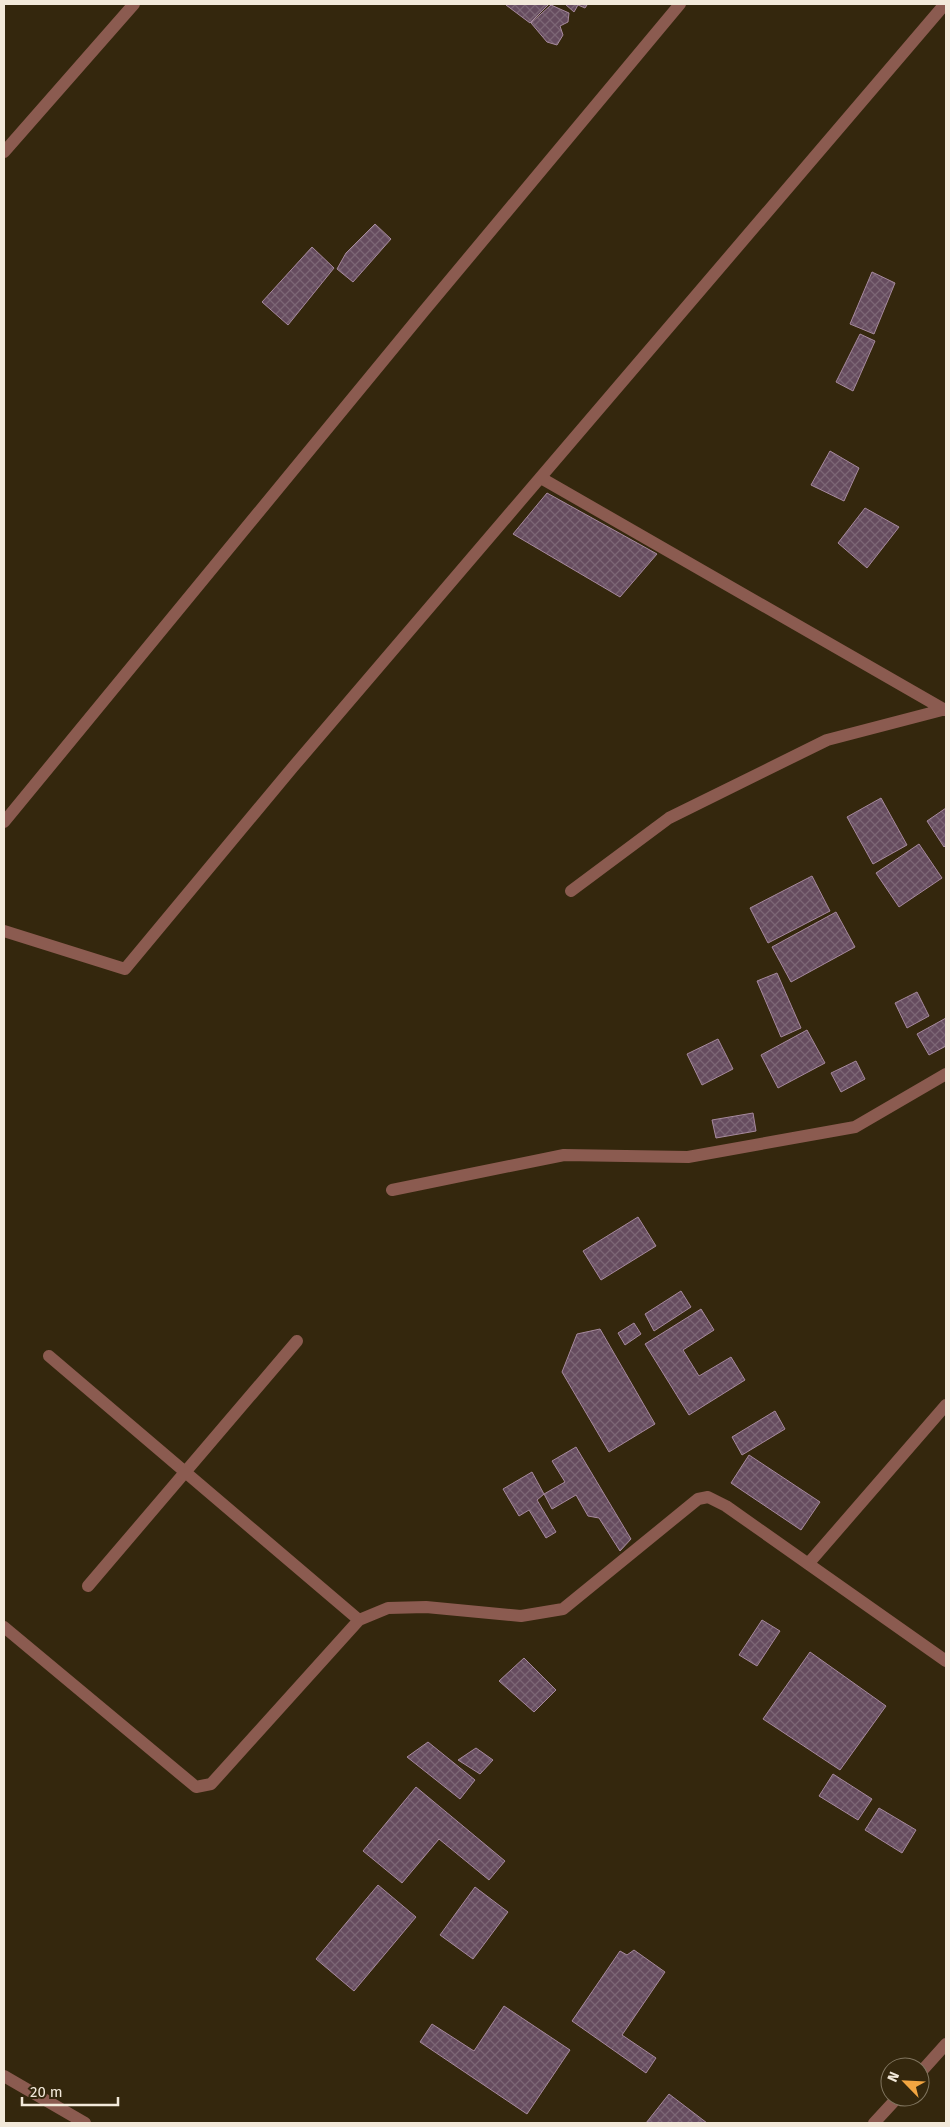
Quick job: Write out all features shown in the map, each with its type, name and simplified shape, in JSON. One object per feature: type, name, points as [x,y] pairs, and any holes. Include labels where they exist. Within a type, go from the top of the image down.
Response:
[{"type":"street","points":[[4,152],[134,4]]},
{"type":"street","points":[[4,822],[424,311],[680,4]]},
{"type":"street","points":[[4,931],[125,969],[945,4]]},
{"type":"street","points":[[541,478],[946,710]]},
{"type":"street","points":[[571,891],[669,818],[827,740],[946,710]]},
{"type":"street","points":[[392,1190],[564,1155],[688,1157],[855,1127],[946,1074]]},
{"type":"street","points":[[88,1586],[297,1341]]},
{"type":"street","points":[[49,1356],[359,1620]]},
{"type":"street","points":[[808,1564],[946,1405]]},
{"type":"street","points":[[4,1627],[196,1787],[211,1784],[359,1620],[388,1608],[426,1607],[521,1616],[563,1609],[698,1499],[708,1497],[726,1506],[946,1661]]},
{"type":"street","points":[[930,2062],[946,2044]]},
{"type":"street","points":[[4,2076],[85,2123]]},
{"type":"street","points":[[874,2123],[889,2107]]},
{"type":"building","points":[[507,4],[549,4],[530,23]]},
{"type":"building","points":[[565,4],[587,5],[585,8],[578,5],[574,12]]},
{"type":"building","points":[[551,5],[569,13],[568,22],[560,26],[563,35],[557,45],[547,42],[531,23]]},
{"type":"building","points":[[375,224],[391,239],[353,282],[337,269],[346,253]]},
{"type":"building","points":[[312,247],[334,268],[288,325],[262,302]]},
{"type":"building","points":[[872,272],[895,283],[874,334],[850,324]]},
{"type":"building","points":[[860,334],[875,341],[853,391],[836,382]]},
{"type":"building","points":[[830,451],[859,468],[844,501],[811,485]]},
{"type":"building","points":[[547,493],[657,554],[620,597],[513,534]]},
{"type":"building","points":[[865,508],[899,527],[867,568],[838,543]]},
{"type":"building","points":[[881,798],[907,845],[873,864],[847,817]]},
{"type":"building","points":[[946,808],[946,845],[944,847],[927,821]]},
{"type":"building","points":[[919,844],[942,878],[899,907],[876,873]]},
{"type":"building","points":[[812,876],[830,911],[768,943],[750,908]]},
{"type":"building","points":[[836,912],[855,947],[791,982],[772,947]]},
{"type":"building","points":[[777,973],[801,1028],[781,1037],[757,981]]},
{"type":"building","points":[[917,992],[929,1016],[907,1028],[895,1003]]},
{"type":"building","points":[[946,1018],[946,1046],[929,1055],[917,1034]]},
{"type":"building","points":[[807,1030],[825,1063],[778,1088],[761,1055]]},
{"type":"building","points":[[718,1039],[733,1069],[702,1085],[687,1054]]},
{"type":"building","points":[[856,1061],[865,1079],[841,1092],[831,1073]]},
{"type":"building","points":[[753,1113],[756,1131],[716,1138],[712,1120]]},
{"type":"building","points":[[638,1217],[656,1246],[601,1280],[583,1251]]},
{"type":"building","points":[[681,1291],[691,1307],[654,1331],[645,1314]]},
{"type":"building","points":[[701,1309],[714,1330],[683,1350],[699,1376],[731,1357],[745,1380],[689,1415],[645,1344]]},
{"type":"building","points":[[634,1323],[641,1334],[625,1345],[618,1333]]},
{"type":"building","points":[[600,1329],[655,1424],[609,1452],[562,1372],[577,1334]]},
{"type":"building","points":[[775,1411],[785,1429],[742,1455],[732,1437]]},
{"type":"building","points":[[576,1447],[631,1539],[620,1551],[599,1518],[588,1516],[576,1495],[552,1509],[544,1494],[565,1482],[552,1461]]},
{"type":"building","points":[[749,1455],[820,1502],[801,1530],[731,1483]]},
{"type":"building","points":[[532,1472],[544,1494],[537,1500],[556,1532],[546,1538],[529,1510],[519,1516],[503,1489]]},
{"type":"building","points":[[762,1620],[780,1631],[757,1666],[739,1655]]},
{"type":"building","points":[[810,1652],[886,1706],[840,1770],[763,1719]]},
{"type":"building","points":[[524,1658],[556,1690],[534,1712],[499,1681]]},
{"type":"building","points":[[428,1742],[475,1780],[460,1799],[407,1757]]},
{"type":"building","points":[[476,1748],[493,1760],[480,1774],[458,1760]]},
{"type":"building","points":[[833,1774],[872,1799],[858,1820],[819,1796]]},
{"type":"building","points":[[416,1787],[505,1861],[489,1880],[439,1839],[402,1883],[363,1851]]},
{"type":"building","points":[[879,1808],[916,1830],[902,1853],[865,1830]]},
{"type":"building","points":[[378,1885],[416,1917],[354,1991],[316,1959]]},
{"type":"building","points":[[475,1887],[508,1912],[473,1959],[440,1935]]},
{"type":"building","points":[[634,1950],[665,1972],[622,2035],[656,2058],[646,2073],[572,2021],[620,1951],[627,1955]]},
{"type":"building","points":[[504,2006],[570,2050],[527,2114],[420,2042],[432,2024],[474,2051]]},
{"type":"building","points":[[669,2094],[707,2123],[646,2123]]}]
